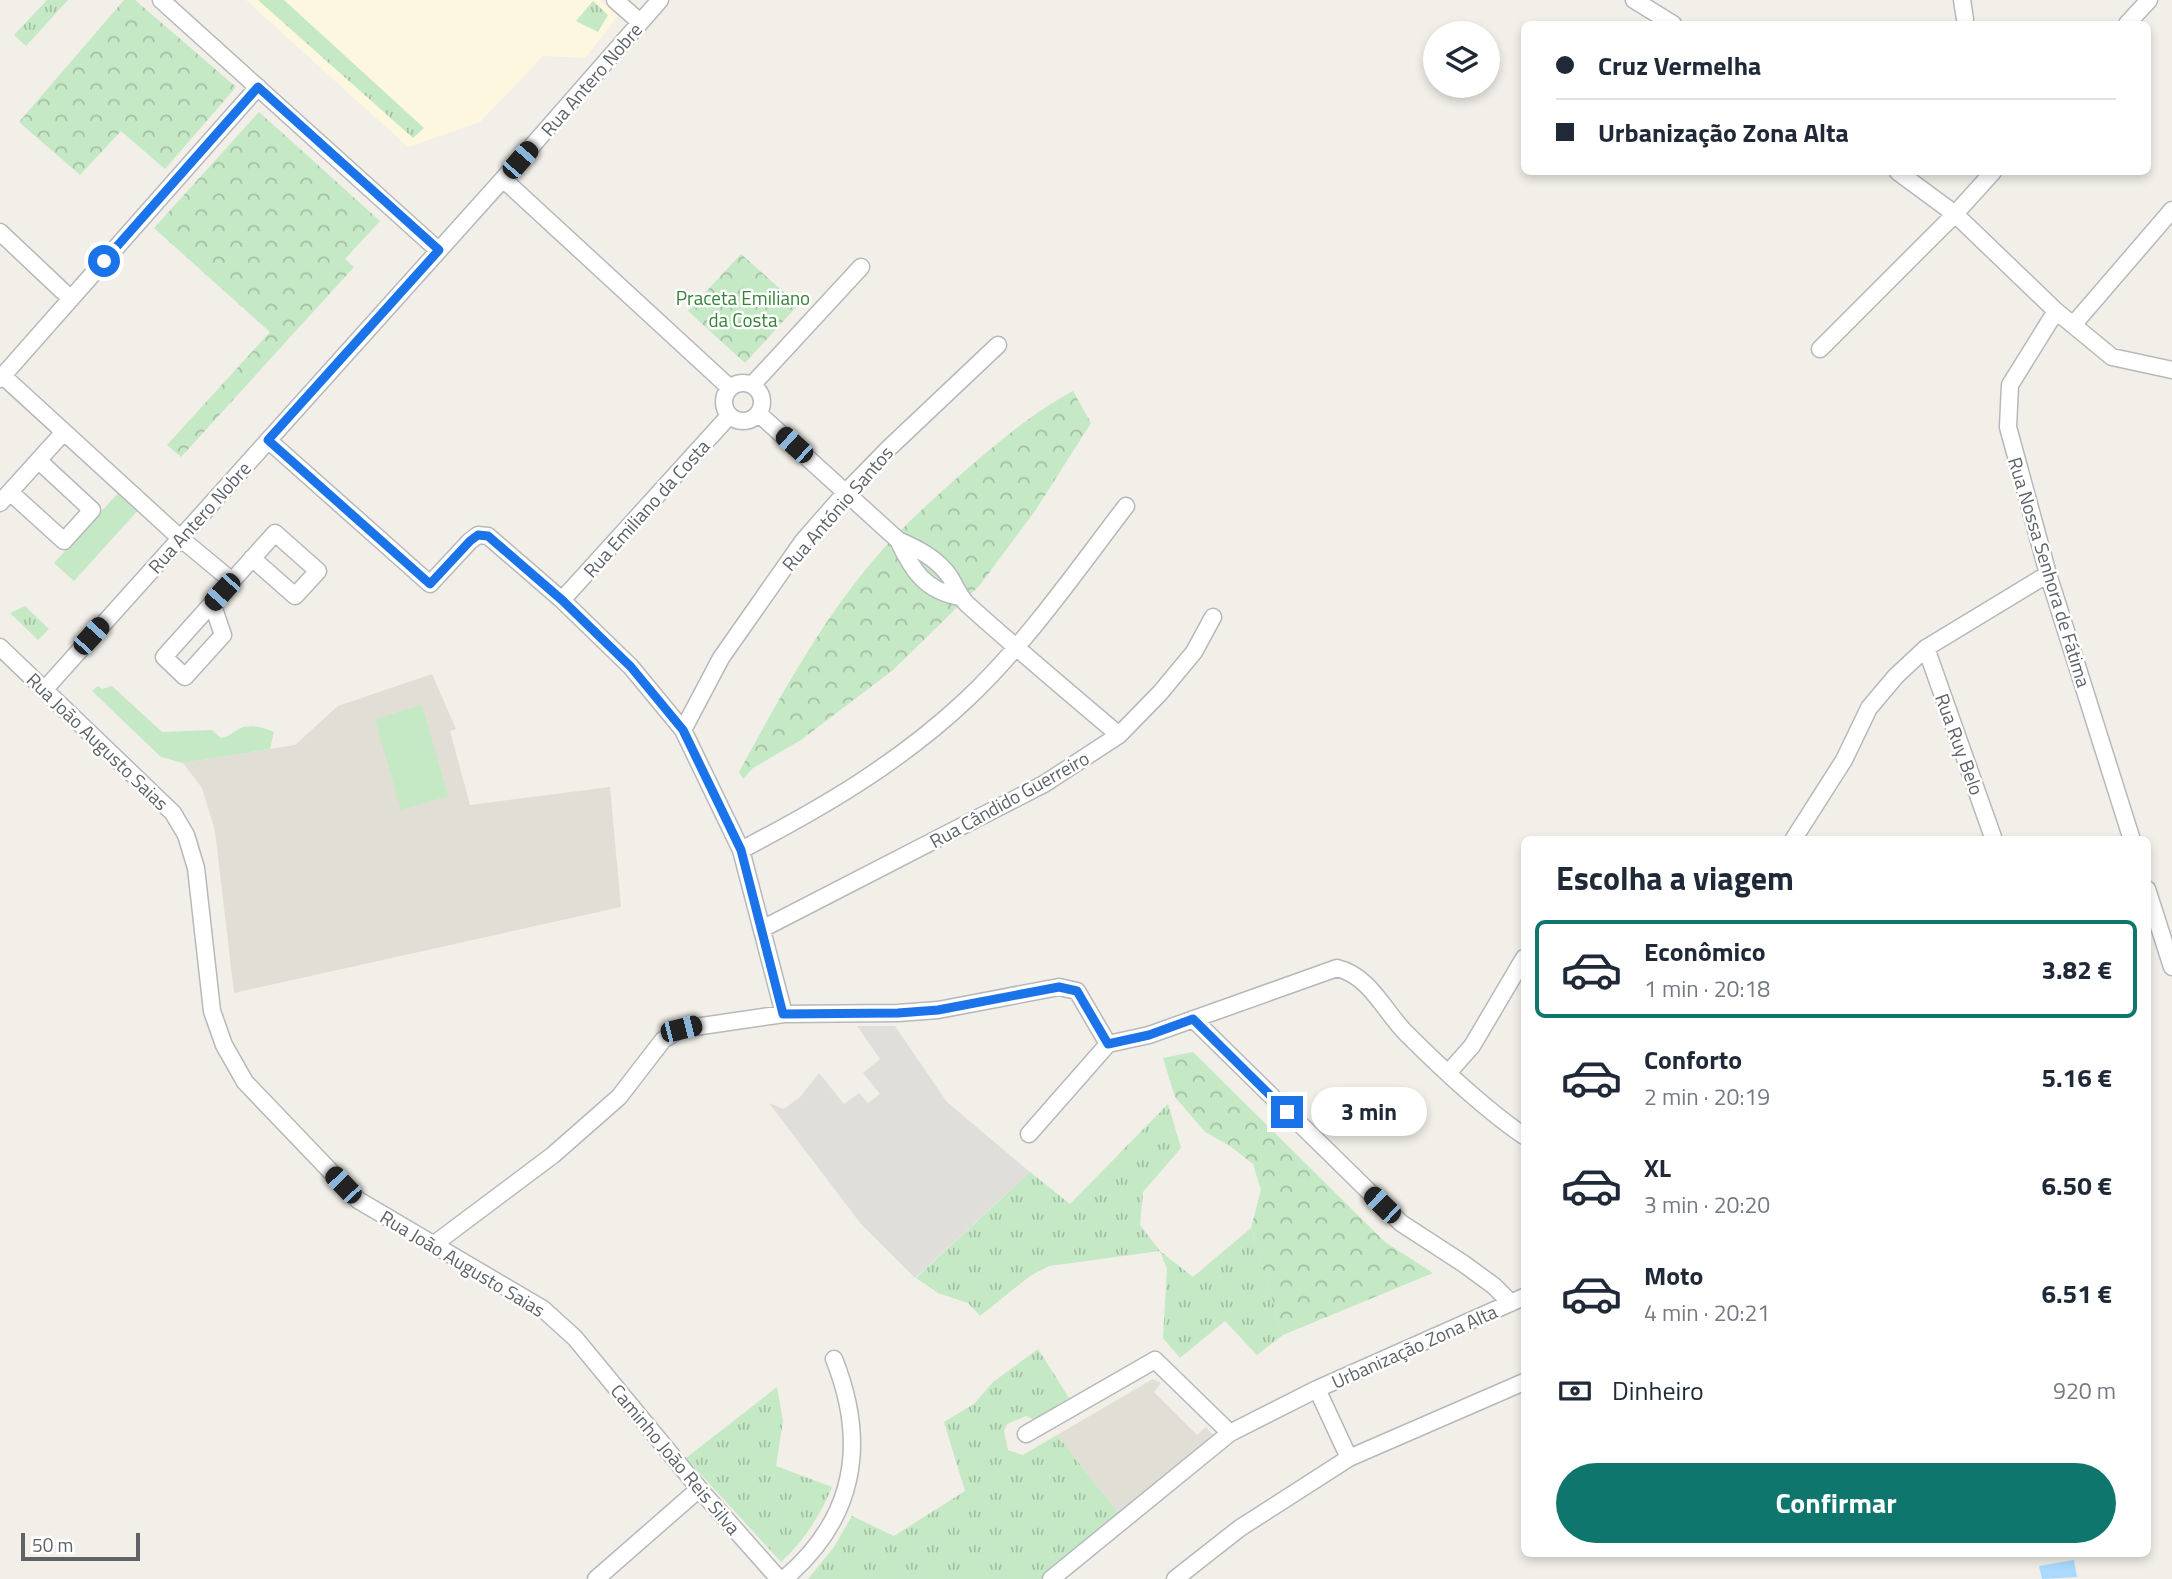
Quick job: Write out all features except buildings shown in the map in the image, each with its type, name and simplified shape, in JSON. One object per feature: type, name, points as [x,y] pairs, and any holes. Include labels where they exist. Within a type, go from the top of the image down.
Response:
[{"type":"street","points":[[161,0],[439,250]]},
{"type":"street","points":[[615,0],[640,22]]},
{"type":"street","name":"Rua Antero Nobre","points":[[45,689],[660,0]]},
{"type":"street","points":[[1634,0],[1668,21]]},
{"type":"street","points":[[1962,0],[1965,19]]},
{"type":"street","points":[[2130,21],[2149,0]]},
{"type":"street","points":[[232,581],[1,378],[258,87]]},
{"type":"street","points":[[1902,175],[1955,214],[2056,311],[2112,357],[2172,370]]},
{"type":"street","points":[[1820,349],[1990,175]]},
{"type":"street","points":[[503,179],[730,388]]},
{"type":"street","points":[[2073,325],[2172,210]]},
{"type":"street","points":[[0,232],[71,299]]},
{"type":"street","points":[[752,385],[861,267]]},
{"type":"street","name":"Rua Nossa Senhora de Fátima","points":[[2056,311],[2010,386],[2008,427],[2048,574],[2131,836]]},
{"type":"street","name":"Rua António Santos","points":[[683,730],[721,658],[803,541],[889,448],[998,345]]},
{"type":"street","points":[[741,383],[752,385],[761,395],[762,408],[759,414],[754,419],[741,422],[729,416],[724,405],[726,393],[741,383]]},
{"type":"street","points":[[759,414],[898,540],[924,552],[939,563],[951,578],[960,597],[1014,647],[1119,735]]},
{"type":"street","name":"Rua Emiliano da Costa","points":[[562,600],[729,416]]},
{"type":"street","points":[[39,461],[92,510],[64,541],[5,498],[64,433]]},
{"type":"street","points":[[268,440],[430,584],[470,541],[478,535],[488,536],[562,600],[631,667],[683,730],[741,850],[783,1014]]},
{"type":"street","points":[[741,850],[814,812],[888,764],[967,699],[1014,647],[1126,506]]},
{"type":"street","points":[[898,540],[910,566],[921,578],[946,595],[960,597]]},
{"type":"street","points":[[212,603],[252,558]]},
{"type":"street","points":[[1796,836],[1844,760],[1869,708],[1896,676],[1926,648],[2048,574]]},
{"type":"street","name":"Rua Cândido Guerreiro","points":[[762,929],[1044,784],[1119,735],[1160,693],[1194,652],[1213,617]]},
{"type":"street","name":"Rua João Augusto Saias","points":[[0,647],[173,813],[186,835],[196,868],[212,1011],[225,1045],[245,1082],[358,1200],[543,1309],[575,1338]]},
{"type":"street","name":"Rua Ruy Belo","points":[[1926,648],[1993,836]]},
{"type":"street","points":[[2151,901],[2172,967]]},
{"type":"street","points":[[1448,1073],[1472,1046],[1521,963]]},
{"type":"street","points":[[1029,1134],[1108,1044],[1149,1035],[1337,968],[1360,978],[1403,1031],[1448,1073],[1521,1134]]},
{"type":"street","points":[[433,1245],[554,1155],[619,1097],[663,1040],[681,1029],[783,1014],[938,1010],[1059,987],[1077,991],[1108,1044]]},
{"type":"street","name":"Urbanização Zona Alta","points":[[1193,1019],[1401,1223],[1518,1300]]},
{"type":"street","name":"Urbanização Zona Alta","points":[[1051,1579],[1230,1433],[1317,1389],[1518,1300]]},
{"type":"street","name":"Caminho João Reis Silva","points":[[575,1338],[699,1489],[781,1579]]},
{"type":"street","points":[[781,1579],[799,1566],[817,1544],[841,1506],[852,1467],[852,1428],[846,1389],[834,1359]]},
{"type":"street","points":[[1026,1434],[1155,1360],[1230,1433]]},
{"type":"street","points":[[1175,1579],[1240,1528],[1349,1458],[1521,1383]]},
{"type":"street","name":"Urbanização Zona Alta","points":[[1317,1389],[1349,1458]]},
{"type":"street","points":[[596,1579],[699,1489]]},
{"type":"shaded area","points":[[246,0],[600,0],[618,16],[585,58],[543,56],[480,122],[408,147]]},
{"type":"shaded area","points":[[432,674],[456,729],[450,731],[470,805],[610,787],[621,907],[234,993],[215,831],[202,788],[183,763],[295,745],[338,706]]},
{"type":"shaded area","points":[[857,1026],[895,1026],[947,1102],[1030,1172],[915,1278],[861,1224],[769,1103],[784,1109],[800,1097],[819,1073],[844,1104],[859,1093],[868,1103],[880,1094],[863,1073],[880,1059]]},
{"type":"shaded area","points":[[1153,1379],[1161,1383],[1154,1392],[1197,1435],[1206,1427],[1213,1435],[1213,1441],[1120,1515],[1057,1435]]},
{"type":"green space","points":[[47,0],[68,0],[26,46],[14,35]]},
{"type":"green space","points":[[124,0],[135,0],[236,87],[165,169],[121,131],[80,175],[19,122]]},
{"type":"green space","points":[[258,0],[284,0],[424,128],[413,138]]},
{"type":"green space","points":[[593,1],[608,15],[598,32],[576,21]]},
{"type":"green space","points":[[259,112],[380,221],[345,259],[354,267],[181,457],[167,445],[270,332],[154,228]]},
{"type":"green space","name":"Praceta Emiliano da Costa","points":[[741,254],[798,305],[745,363],[688,311]]},
{"type":"green space","points":[[1073,391],[1091,423],[1035,511],[980,585],[893,670],[801,740],[753,768],[743,779],[739,772],[802,660],[877,556],[920,512],[991,448]]},
{"type":"green space","points":[[121,490],[141,507],[74,581],[54,563]]},
{"type":"green space","points":[[25,606],[49,629],[38,640],[10,613]]},
{"type":"green space","points":[[98,686],[102,689],[112,686],[162,732],[212,730],[221,738],[242,728],[256,726],[274,732],[270,749],[183,763],[161,757],[92,691]]},
{"type":"green space","points":[[422,705],[448,796],[401,810],[375,719]]},
{"type":"green space","points":[[1193,1052],[1385,1242],[1433,1273],[1283,1335],[1251,1228],[1261,1190],[1253,1164],[1230,1146],[1205,1132],[1175,1097],[1163,1058]]},
{"type":"green space","points":[[1168,1104],[1181,1148],[1143,1192],[1140,1225],[1160,1251],[1049,1266],[1030,1276],[980,1316],[968,1303],[938,1293],[916,1278],[1030,1172],[1070,1204]]},
{"type":"green space","points":[[1251,1228],[1283,1335],[1257,1355],[1225,1321],[1180,1358],[1163,1338],[1167,1269],[1160,1251],[1193,1277]]},
{"type":"green space","points":[[1038,1349],[1069,1398],[1035,1420],[1026,1416],[1007,1424],[1004,1431],[1008,1450],[1023,1455],[1057,1435],[1120,1515],[1041,1579],[808,1579],[834,1547],[852,1516],[894,1536],[965,1491],[944,1422],[974,1404],[993,1382]]},
{"type":"green space","points":[[777,1387],[783,1421],[776,1466],[832,1487],[811,1528],[781,1562],[686,1458]]},
{"type":"water","points":[[2074,1560],[2077,1577],[2042,1579],[2039,1566]]},
{"type":"route","points":[[104,261],[258,87],[439,250],[268,440],[430,584],[470,541],[478,535],[488,536],[562,600],[631,667],[683,730],[741,850],[783,1014],[938,1010],[1059,987],[1077,991],[1108,1044],[1149,1035],[1193,1019],[1287,1112]]}]
